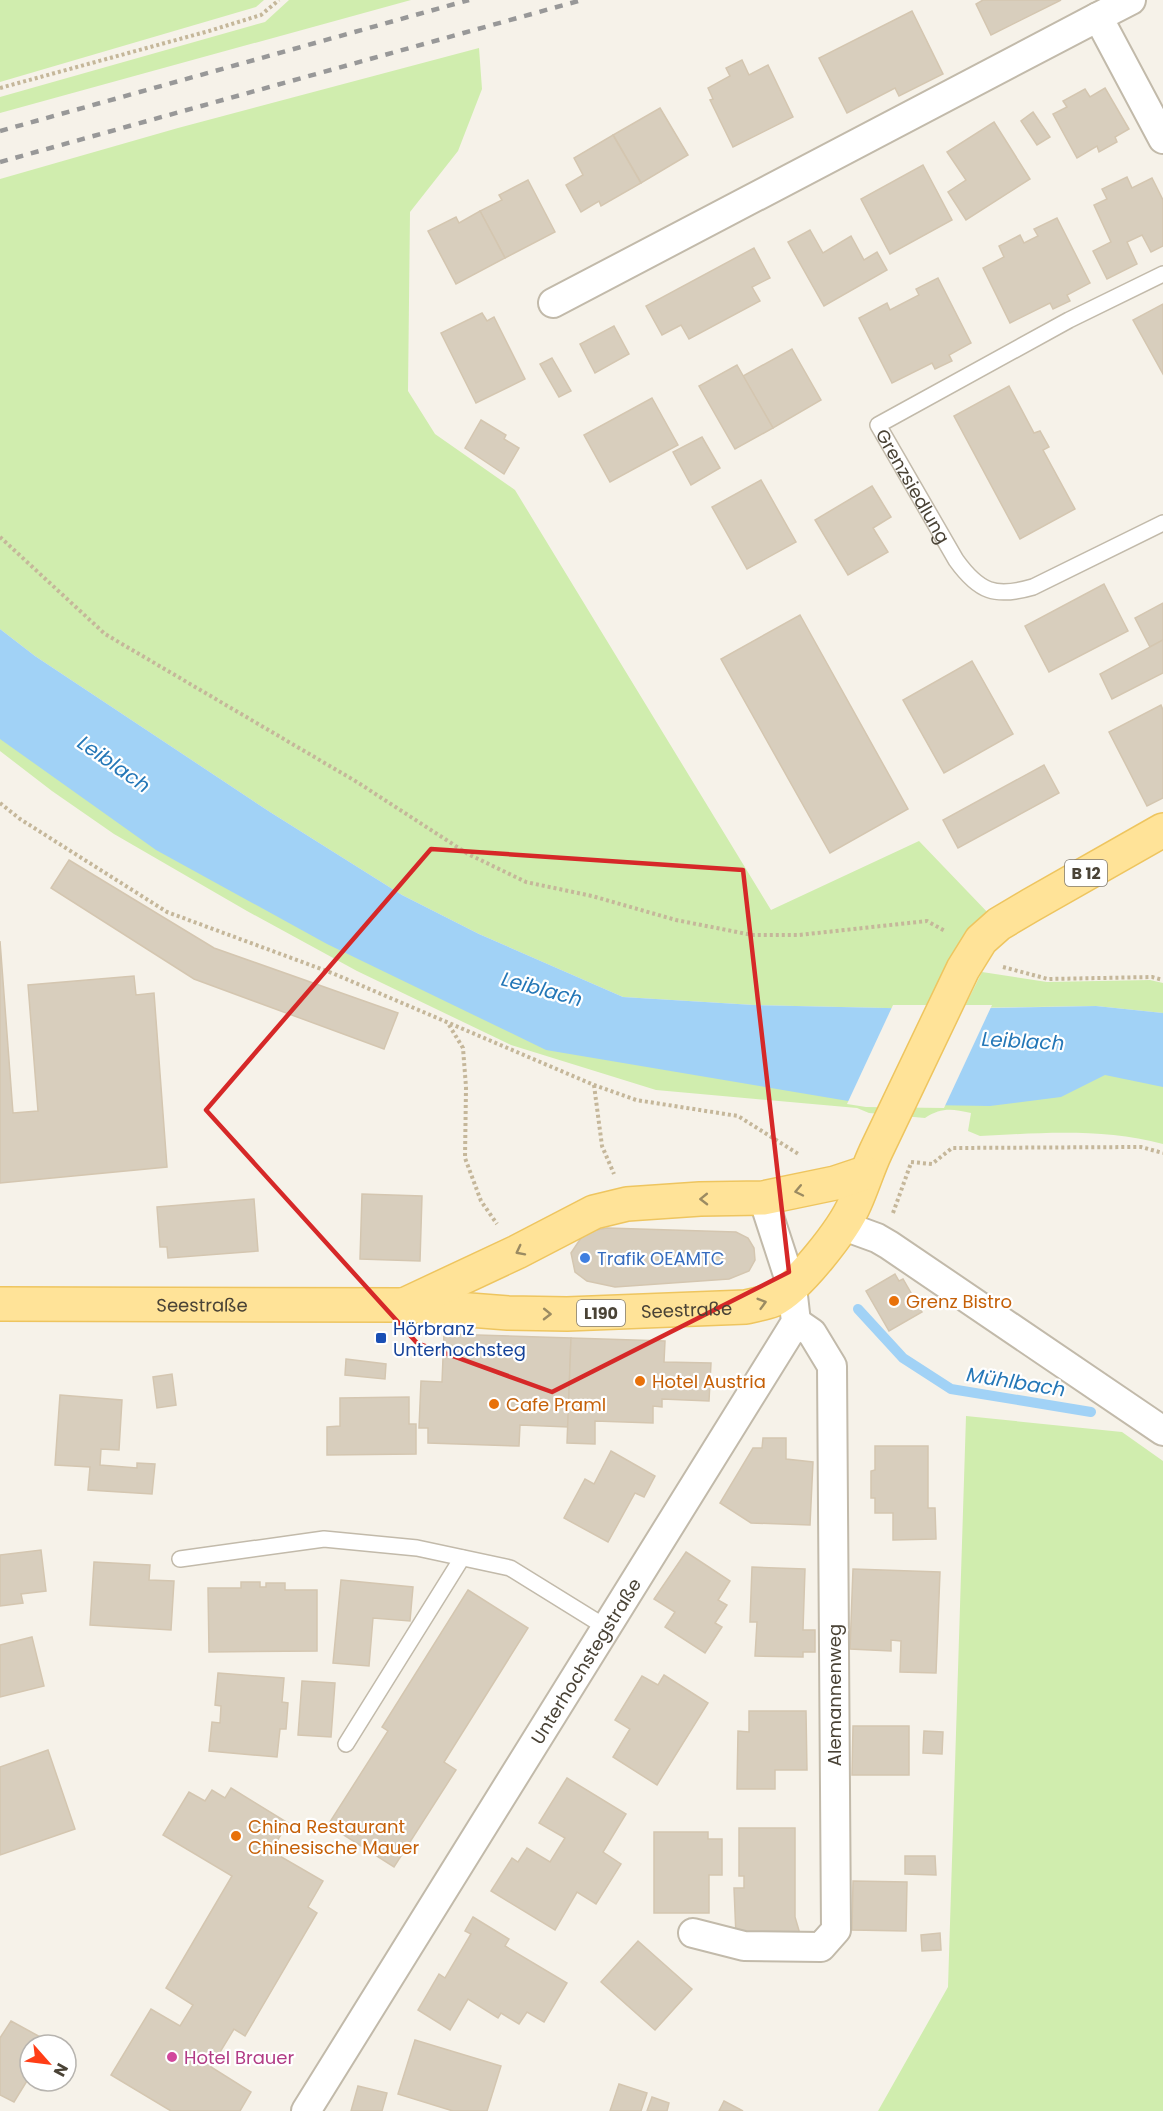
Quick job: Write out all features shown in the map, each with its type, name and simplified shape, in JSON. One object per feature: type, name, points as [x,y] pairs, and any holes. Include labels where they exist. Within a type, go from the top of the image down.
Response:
[{"type":"main road","name":"B 12","points":[[929,1042],[963,969],[981,940],[999,924],[1152,836]]},
{"type":"main road","name":"Seestraße","points":[[405,1305],[518,1252],[594,1212],[627,1204],[763,1198],[850,1178],[883,1137],[929,1042]]},
{"type":"main road","name":"Seestraße","points":[[0,1304],[405,1305],[508,1313],[567,1314],[746,1307],[773,1300],[792,1287],[844,1226],[856,1202],[850,1178]]},
{"type":"street","points":[[553,303],[1131,0]]},
{"type":"street","points":[[1098,17],[1163,139]]},
{"type":"street","points":[[763,1198],[792,1287],[796,1323]]},
{"type":"street","points":[[844,1226],[889,1245],[1163,1431]]},
{"type":"street","name":"Unterhochstegstraße","points":[[306,2111],[796,1323]]},
{"type":"street","name":"Alemannenweg","points":[[693,1933],[744,1946],[821,1947],[836,1930],[832,1366],[812,1333],[796,1323]]},
{"type":"lane","name":"Grenzsiedlung","points":[[1163,274],[1069,320],[878,425],[956,560],[969,578],[986,589],[1000,594],[1033,588],[1163,523]]},
{"type":"lane","points":[[180,1559],[324,1539],[417,1548],[510,1568],[607,1628]]},
{"type":"lane","points":[[346,1744],[462,1558]]},
{"type":"path","points":[[0,88],[261,15],[279,0]]},
{"type":"path","points":[[0,537],[105,634],[357,782],[468,854],[526,882],[592,896],[676,920],[752,935],[799,935],[927,921],[945,931]]},
{"type":"path","points":[[0,803],[20,819],[167,912],[332,973],[594,1085],[636,1100],[738,1116],[796,1154],[850,1178]]},
{"type":"path","points":[[1003,967],[1048,979],[1152,977],[1163,980]]},
{"type":"path","points":[[449,1024],[463,1048],[466,1088],[465,1158],[481,1201]]},
{"type":"path","points":[[594,1085],[602,1146],[627,1204]]},
{"type":"path","points":[[890,1221],[911,1162],[932,1164],[952,1148],[1141,1147],[1163,1153]]},
{"type":"highlighted area","points":[[431,849],[743,870],[789,1272],[552,1392],[417,1343],[206,1110]]},
{"type":"green space","points":[[0,0],[264,0],[256,7],[0,82]]},
{"type":"green space","points":[[289,0],[411,0],[0,113],[0,97],[265,22]]},
{"type":"green space","points":[[479,48],[482,89],[458,151],[410,212],[408,391],[435,434],[515,490],[771,910],[919,841],[991,916],[931,1009],[754,1005],[623,997],[479,934],[402,895],[270,812],[35,656],[0,629],[0,179],[178,128]]},
{"type":"green space","points":[[0,681],[539,995],[1163,1041],[1163,1144],[1095,1134],[980,1136],[968,1131],[971,1113],[953,1110],[937,1112],[925,1118],[869,1113],[857,1108],[656,1090],[511,1045],[357,971],[247,911],[114,834],[52,791],[0,751]]},
{"type":"green space","points":[[982,972],[1047,982],[1150,980],[1163,983],[1163,1013],[1096,1006],[964,1008]]},
{"type":"green space","points":[[966,1416],[1122,1432],[1163,1461],[1163,2111],[878,2111],[948,1987]]},
{"type":"water","name":"Leiblach","points":[[0,629],[35,656],[270,812],[402,895],[479,934],[623,997],[754,1005],[931,1009],[1096,1006],[1163,1013],[1163,1087],[1105,1075],[1061,1097],[990,1106],[866,1104],[546,1050],[327,944],[156,850],[0,739]]},
{"type":"pier","points":[[893,1005],[992,1005],[944,1108],[866,1107],[847,1104]]},
{"type":"building","points":[[983,0],[1061,0],[991,35],[976,4]]},
{"type":"building","points":[[912,11],[943,74],[899,96],[895,88],[847,113],[819,58]]},
{"type":"building","points":[[742,60],[749,75],[768,65],[793,117],[733,147],[710,100],[713,99],[708,88],[730,76],[726,68]]},
{"type":"building","points":[[1105,88],[1129,129],[1115,137],[1117,142],[1099,152],[1097,146],[1077,158],[1053,114],[1067,107],[1063,101],[1085,89],[1090,97]]},
{"type":"building","points":[[660,108],[688,155],[641,183],[613,135]]},
{"type":"building","points":[[1033,112],[1050,137],[1037,145],[1021,121]]},
{"type":"building","points":[[994,122],[1030,179],[966,220],[948,192],[966,180],[947,152]]},
{"type":"building","points":[[613,135],[641,183],[601,206],[599,201],[581,212],[566,185],[583,175],[574,158]]},
{"type":"building","points":[[923,165],[952,220],[890,254],[861,199]]},
{"type":"building","points":[[1127,177],[1132,188],[1152,178],[1163,200],[1163,246],[1151,252],[1142,235],[1127,242],[1137,264],[1107,279],[1093,251],[1111,242],[1094,205],[1107,199],[1102,189]]},
{"type":"building","points":[[528,180],[555,232],[505,258],[480,211],[502,200],[499,195]]},
{"type":"building","points":[[480,211],[505,258],[456,284],[428,231],[456,217],[459,223]]},
{"type":"building","points":[[1057,218],[1090,283],[1067,295],[1070,301],[1053,309],[1050,303],[1010,323],[983,268],[1004,257],[999,246],[1020,235],[1024,243],[1038,236],[1034,229]]},
{"type":"building","points":[[810,230],[823,253],[851,236],[864,260],[877,252],[887,270],[824,306],[788,242]]},
{"type":"building","points":[[754,248],[770,278],[752,287],[760,301],[689,339],[681,325],[662,335],[646,306]]},
{"type":"building","points":[[938,278],[971,343],[949,355],[952,361],[935,369],[932,363],[892,383],[859,318],[887,303],[890,310],[919,295],[916,289]]},
{"type":"building","points":[[1163,304],[1163,374],[1133,320]]},
{"type":"building","points":[[482,313],[487,321],[494,317],[525,379],[476,403],[441,333]]},
{"type":"building","points":[[614,326],[629,354],[595,373],[580,344]]},
{"type":"building","points":[[792,349],[821,400],[773,428],[743,376]]},
{"type":"building","points":[[552,358],[571,391],[559,397],[540,364]]},
{"type":"building","points":[[737,365],[773,428],[735,449],[699,386]]},
{"type":"building","points":[[1009,386],[1034,433],[1040,431],[1049,447],[1043,450],[1075,509],[1020,539],[954,416]]},
{"type":"building","points":[[652,398],[678,445],[610,482],[584,435]]},
{"type":"building","points":[[481,420],[506,435],[504,439],[519,448],[504,474],[465,448]]},
{"type":"building","points":[[702,437],[720,468],[691,485],[673,452]]},
{"type":"building","points":[[761,480],[796,542],[747,569],[712,507]]},
{"type":"building","points":[[872,486],[891,517],[873,528],[888,552],[848,575],[815,520]]},
{"type":"building","points":[[1104,584],[1128,631],[1049,672],[1025,626]]},
{"type":"building","points":[[1163,603],[1163,640],[1150,647],[1135,618]]},
{"type":"building","points":[[800,615],[908,809],[830,853],[721,659]]},
{"type":"building","points":[[1163,640],[1163,673],[1112,699],[1100,674]]},
{"type":"building","points":[[972,661],[1013,734],[944,773],[903,700]]},
{"type":"building","points":[[1161,705],[1163,710],[1163,798],[1147,806],[1109,732]]},
{"type":"building","points":[[1044,765],[1059,793],[958,848],[943,820]]},
{"type":"building","points":[[69,860],[214,948],[398,1013],[384,1049],[194,979],[51,888]]},
{"type":"building","points":[[0,941],[13,1113],[38,1111],[28,985],[134,976],[136,995],[154,993],[167,1167],[0,1183]]},
{"type":"building","points":[[362,1194],[422,1196],[420,1261],[360,1259]]},
{"type":"building","points":[[254,1199],[258,1251],[168,1258],[167,1247],[160,1247],[157,1207]]},
{"type":"building","points":[[607,1228],[736,1232],[748,1238],[754,1248],[755,1260],[749,1271],[729,1279],[615,1287],[587,1281],[575,1272],[571,1253],[585,1232]]},
{"type":"building","name":"Grenz Bistro","points":[[895,1274],[899,1281],[903,1279],[922,1312],[889,1331],[866,1291]]},
{"type":"building","name":"Cafe Praml","points":[[444,1334],[571,1338],[568,1427],[520,1425],[519,1446],[428,1443],[428,1428],[419,1428],[421,1381],[442,1382]]},
{"type":"building","name":"Hotel Austria","points":[[571,1338],[665,1341],[664,1362],[711,1363],[709,1401],[662,1399],[662,1407],[653,1406],[653,1423],[595,1421],[595,1444],[567,1443]]},
{"type":"building","points":[[346,1359],[386,1364],[385,1379],[345,1375]]},
{"type":"building","points":[[172,1374],[176,1405],[157,1408],[153,1377]]},
{"type":"building","points":[[60,1395],[122,1400],[119,1450],[101,1449],[100,1465],[137,1468],[137,1463],[155,1464],[152,1494],[88,1490],[90,1467],[55,1465]]},
{"type":"building","points":[[409,1397],[409,1424],[416,1424],[416,1454],[327,1455],[327,1427],[340,1426],[340,1398]]},
{"type":"building","points":[[763,1438],[786,1438],[786,1459],[813,1462],[810,1525],[751,1523],[720,1503],[753,1448],[762,1448]]},
{"type":"building","points":[[875,1446],[928,1446],[928,1508],[935,1508],[936,1539],[893,1540],[893,1513],[875,1513],[875,1498],[871,1498],[871,1471],[875,1470]]},
{"type":"building","points":[[611,1451],[655,1476],[644,1497],[635,1493],[608,1542],[564,1518],[585,1479],[594,1484]]},
{"type":"building","points":[[41,1550],[46,1591],[21,1594],[23,1603],[0,1606],[0,1555]]},
{"type":"building","points":[[686,1552],[730,1581],[718,1600],[727,1605],[715,1623],[722,1627],[705,1653],[665,1627],[675,1612],[654,1599]]},
{"type":"building","points":[[94,1562],[150,1565],[149,1580],[174,1581],[171,1630],[90,1625]]},
{"type":"building","points":[[752,1567],[805,1569],[803,1630],[815,1630],[815,1652],[803,1652],[803,1657],[755,1656],[757,1622],[750,1622]]},
{"type":"building","points":[[853,1569],[940,1572],[936,1673],[900,1672],[901,1641],[891,1640],[891,1651],[850,1649]]},
{"type":"building","points":[[341,1580],[413,1587],[410,1621],[373,1618],[369,1666],[333,1663]]},
{"type":"building","points":[[241,1582],[260,1582],[260,1587],[266,1587],[266,1583],[285,1583],[285,1590],[317,1590],[317,1651],[209,1652],[208,1588],[241,1588]]},
{"type":"building","points":[[468,1590],[528,1628],[444,1762],[456,1770],[394,1867],[328,1825],[388,1731],[382,1727]]},
{"type":"building","points":[[32,1637],[44,1686],[0,1697],[0,1645]]},
{"type":"building","points":[[218,1673],[284,1678],[282,1702],[288,1703],[286,1729],[280,1729],[277,1757],[209,1751],[212,1722],[220,1723],[221,1706],[215,1705]]},
{"type":"building","points":[[664,1675],[708,1703],[657,1785],[613,1757],[630,1729],[615,1720],[642,1676],[658,1685]]},
{"type":"building","points":[[302,1681],[335,1683],[331,1737],[298,1735]]},
{"type":"building","points":[[749,1711],[806,1711],[807,1770],[775,1770],[775,1789],[737,1789],[738,1731],[749,1732]]},
{"type":"building","points":[[853,1726],[909,1726],[909,1775],[852,1775]]},
{"type":"building","points":[[924,1731],[943,1732],[942,1754],[923,1753]]},
{"type":"building","points":[[48,1750],[75,1829],[0,1855],[0,1767]]},
{"type":"building","points":[[567,1778],[626,1814],[603,1852],[621,1864],[596,1904],[577,1892],[555,1930],[491,1891],[512,1858],[518,1862],[527,1848],[550,1862],[565,1838],[539,1823]]},
{"type":"building","points":[[231,1788],[288,1823],[271,1851],[323,1881],[308,1907],[317,1913],[245,2036],[234,2029],[211,2067],[251,2092],[240,2111],[171,2111],[111,2075],[151,2009],[180,2026],[193,2005],[166,1988],[232,1876],[163,1835],[189,1792],[205,1801],[212,1790],[225,1798]]},
{"type":"building","points":[[739,1828],[795,1828],[795,1917],[800,1934],[736,1936],[734,1888],[744,1888],[744,1876],[739,1876]]},
{"type":"building","points":[[654,1832],[708,1832],[708,1839],[722,1839],[722,1875],[709,1875],[709,1913],[654,1913]]},
{"type":"building","points":[[905,1856],[935,1856],[936,1875],[905,1874]]},
{"type":"building","points":[[853,1881],[907,1882],[906,1931],[852,1930]]},
{"type":"building","points":[[473,1917],[509,1939],[505,1946],[567,1983],[544,2022],[527,2012],[519,2024],[501,2013],[498,2018],[468,1999],[450,2030],[418,2010],[439,1974],[445,1978],[471,1934],[465,1931]]},
{"type":"building","points":[[940,1933],[941,1950],[922,1951],[921,1935]]},
{"type":"building","points":[[638,1941],[692,1989],[655,2030],[601,1982]]},
{"type":"building","points":[[11,2021],[33,2033],[18,2033],[20,2093],[14,2102],[0,2095],[0,2038]]},
{"type":"building","points":[[415,2040],[501,2066],[487,2111],[453,2111],[398,2094]]},
{"type":"building","points":[[619,2084],[647,2093],[641,2111],[610,2111]]},
{"type":"building","points":[[358,2086],[387,2093],[382,2111],[351,2111]]},
{"type":"building","points":[[652,2097],[669,2103],[667,2111],[647,2111]]},
{"type":"building","points":[[724,2101],[743,2111],[719,2111]]},
{"type":"waterway","name":"Mühlbach","points":[[858,1309],[903,1358],[951,1389],[1091,1412]]},
{"type":"railway","points":[[0,131],[469,0]]},
{"type":"railway","points":[[0,162],[582,0]]},
{"type":"place","name":"Trafik OEAMTC","points":[[585,1258]]},
{"type":"place","name":"Grenz Bistro","points":[[894,1301]]},
{"type":"place","name":"Hörbranz Unterhochsteg","points":[[381,1338]]},
{"type":"place","name":"Hotel Austria","points":[[640,1381]]},
{"type":"place","name":"Cafe Praml","points":[[494,1404]]},
{"type":"place","name":"China Restaurant Chinesische Mauer","points":[[236,1836]]},
{"type":"place","name":"Hotel Brauer","points":[[172,2057]]}]
